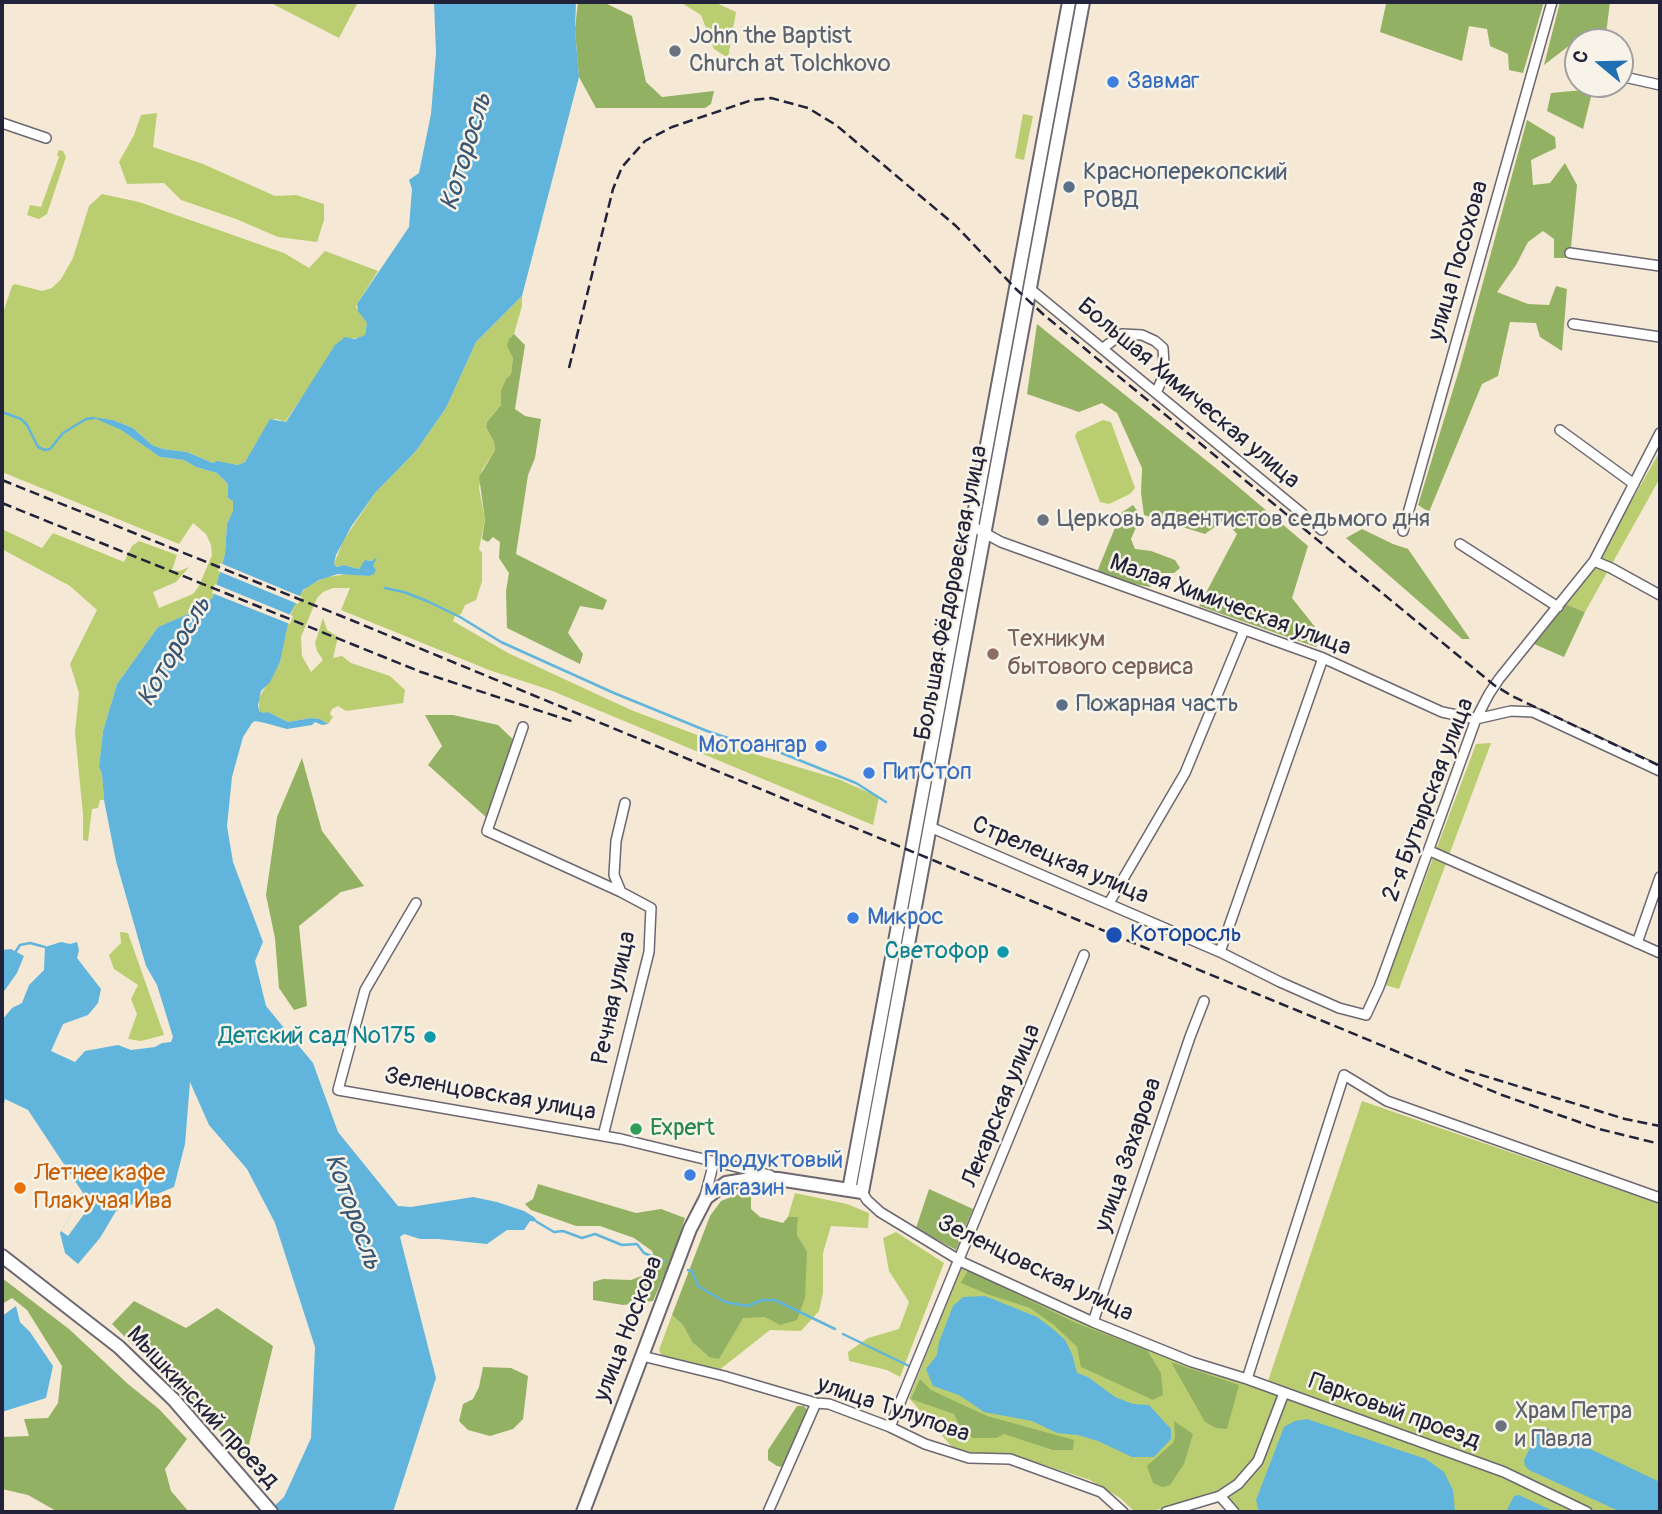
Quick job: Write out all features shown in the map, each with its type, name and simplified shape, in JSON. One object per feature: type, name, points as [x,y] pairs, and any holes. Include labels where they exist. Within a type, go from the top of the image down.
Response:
[{"type":"main road","name":"Большая Фёдоровская улица","points":[[849,1190],[1069,2]]},
{"type":"main road","name":"Большая Фёдоровская улица","points":[[863,1192],[1083,2]]},
{"type":"main road","name":"Зеленцовская улица","points":[[702,1204],[720,1186],[740,1174],[863,1192]]},
{"type":"main road","name":"улица Носкова","points":[[583,1512],[687,1236],[702,1204]]},
{"type":"main road","name":"Мышкинский проезд","points":[[2,1256],[119,1347],[174,1401],[271,1512]]},
{"type":"street","name":"улица Посохова","points":[[1403,531],[1552,2]]},
{"type":"street","points":[[1634,79],[1660,85]]},
{"type":"street","points":[[2,123],[46,138]]},
{"type":"street","points":[[1570,253],[1660,266]]},
{"type":"street","name":"Большая Химическая улица","points":[[1030,289],[1322,530]]},
{"type":"street","points":[[1573,324],[1660,337]]},
{"type":"street","points":[[1102,348],[1122,334],[1142,335],[1156,341],[1163,348],[1164,365],[1163,377],[1156,393]]},
{"type":"street","points":[[1560,430],[1634,484]]},
{"type":"street","name":"2-я Бутырская улица","points":[[1366,1015],[1430,850],[1476,719],[1494,685],[1594,561],[1660,435]]},
{"type":"street","name":"Малая Химическая улица","points":[[972,526],[1001,542],[1323,658],[1442,712],[1476,719]]},
{"type":"street","points":[[1460,544],[1558,607]]},
{"type":"street","points":[[1594,561],[1660,594]]},
{"type":"street","points":[[1109,903],[1185,773],[1244,630]]},
{"type":"street","points":[[1220,952],[1323,658]]},
{"type":"street","points":[[1476,719],[1511,711],[1533,712],[1660,771]]},
{"type":"street","points":[[523,727],[487,831],[621,892]]},
{"type":"street","points":[[621,892],[614,875],[615,852],[625,803]]},
{"type":"street","name":"Стрелецкая улица","points":[[930,827],[1220,952],[1315,998],[1346,1011],[1366,1015]]},
{"type":"street","points":[[1430,850],[1660,953]]},
{"type":"street","points":[[1637,943],[1660,877]]},
{"type":"street","name":"Речная улица","points":[[603,1136],[649,952],[651,908],[621,892]]},
{"type":"street","name":"Зеленцовская улица","points":[[416,904],[365,990],[338,1090],[603,1136],[714,1162],[740,1174]]},
{"type":"street","name":"Лекарская улица","points":[[890,1427],[1084,955]]},
{"type":"street","name":"улица Захарова","points":[[1093,1322],[1185,1050],[1205,1001]]},
{"type":"street","points":[[1247,1379],[1343,1075],[1387,1101],[1660,1198]]},
{"type":"street","name":"улица Носкова","points":[[702,1204],[714,1162]]},
{"type":"street","name":"Зеленцовская улица","points":[[863,1192],[867,1200],[880,1212],[960,1259],[1093,1322],[1192,1362],[1262,1385]]},
{"type":"street","name":"улица Тулупова","points":[[642,1356],[816,1403],[829,1404],[890,1427],[925,1444],[969,1458],[1010,1459],[1101,1492],[1123,1512]]},
{"type":"street","name":"Парковый проезд","points":[[1262,1385],[1504,1472],[1587,1512]]},
{"type":"street","points":[[1166,1512],[1216,1498],[1238,1484],[1258,1461],[1284,1393]]},
{"type":"street","points":[[768,1512],[816,1403]]},
{"type":"street","points":[[1216,1498],[1234,1512]]},
{"type":"green space","points":[[269,2],[358,2],[339,38]]},
{"type":"green space","points":[[578,2],[603,2],[632,16],[646,82],[662,97],[714,91],[711,104],[705,108],[596,108],[579,77],[575,29]]},
{"type":"green space","points":[[680,2],[714,2],[736,12],[728,58],[714,49],[701,15]]},
{"type":"green space","points":[[1382,2],[1544,2],[1523,73],[1509,70],[1508,54],[1490,46],[1487,29],[1469,26],[1462,61],[1380,32],[1386,4]]},
{"type":"green space","points":[[1560,2],[1610,2],[1607,28],[1564,28],[1564,50],[1544,65]]},
{"type":"green space","points":[[1564,92],[1564,98],[1591,98],[1583,129],[1547,111],[1551,93]]},
{"type":"green space","points":[[157,113],[153,147],[203,164],[275,196],[296,195],[324,204],[324,220],[317,242],[278,237],[181,200],[164,183],[127,184],[119,162],[134,135],[141,115]]},
{"type":"green space","points":[[1023,114],[1033,116],[1024,160],[1015,158]]},
{"type":"green space","points":[[1527,120],[1555,137],[1556,148],[1531,160],[1533,185],[1550,183],[1565,163],[1577,185],[1570,258],[1554,258],[1554,239],[1543,231],[1528,242],[1497,292],[1528,304],[1549,305],[1556,286],[1567,289],[1562,351],[1540,337],[1536,323],[1510,322],[1498,376],[1482,384],[1429,512],[1418,505],[1460,367]]},
{"type":"green space","points":[[1052,125],[1055,125],[1024,293],[1021,290]]},
{"type":"green space","points":[[59,150],[63,151],[66,157],[47,214],[39,219],[27,215],[30,205],[41,207],[59,157]]},
{"type":"green space","points":[[102,194],[139,202],[284,253],[309,268],[325,251],[378,271],[356,307],[367,323],[365,335],[342,339],[285,422],[270,420],[245,462],[239,465],[213,463],[187,452],[163,449],[152,445],[133,428],[113,420],[96,418],[121,430],[160,457],[184,460],[196,467],[217,473],[228,484],[228,498],[233,501],[233,511],[227,524],[225,554],[213,597],[202,608],[158,627],[117,684],[103,731],[99,767],[104,800],[100,800],[98,808],[92,809],[88,841],[83,840],[75,733],[79,693],[70,664],[97,610],[70,586],[2,549],[2,529],[42,548],[53,533],[124,562],[132,546],[139,541],[177,555],[172,570],[180,571],[189,567],[176,582],[153,592],[159,608],[193,594],[212,555],[206,534],[193,523],[179,544],[2,472],[2,316],[12,286],[15,284],[42,291],[52,288],[61,279],[73,258],[89,206]]},
{"type":"green space","points":[[522,296],[514,334],[509,339],[513,358],[511,374],[501,390],[501,405],[486,427],[495,450],[482,470],[479,488],[485,519],[479,549],[482,553],[482,581],[476,600],[465,605],[461,614],[455,616],[453,621],[508,653],[631,710],[721,744],[838,779],[879,797],[873,825],[550,690],[489,670],[341,610],[350,588],[333,588],[317,598],[301,637],[302,656],[311,672],[323,660],[315,643],[323,618],[327,630],[338,637],[333,658],[342,656],[351,663],[390,676],[405,690],[403,703],[346,711],[338,706],[332,709],[330,714],[333,717],[328,724],[311,718],[288,722],[268,712],[263,714],[259,711],[259,698],[280,662],[287,624],[298,596],[308,586],[326,577],[349,574],[369,576],[374,569],[372,561],[367,560],[359,569],[344,565],[337,567],[334,564],[343,541],[375,493],[416,451],[446,408],[476,342]]},
{"type":"green space","points":[[1020,297],[1023,300],[983,514],[979,514]]},
{"type":"green space","points":[[1037,324],[1308,546],[1292,598],[1323,637],[1316,647],[1199,606],[1237,534],[1224,520],[1205,534],[1144,515],[1142,468],[1117,413],[1102,403],[1079,412],[1027,394]]},
{"type":"green space","points":[[514,334],[525,345],[515,409],[525,416],[541,419],[535,458],[528,475],[516,554],[607,600],[603,610],[580,606],[568,633],[583,654],[580,664],[507,628],[506,591],[509,573],[499,558],[500,542],[493,537],[488,542],[482,539],[485,519],[479,477],[495,450],[486,427],[501,405],[501,390],[511,374],[513,358],[507,346]]},
{"type":"green space","points":[[1103,420],[1111,422],[1135,488],[1130,494],[1109,504],[1100,502],[1075,436],[1077,432]]},
{"type":"green space","points":[[1660,451],[1660,478],[1585,612],[1565,604],[1597,562]]},
{"type":"green space","points":[[1133,505],[1141,516],[1131,539],[1135,549],[1151,551],[1175,560],[1180,568],[1174,573],[1161,573],[1150,587],[1104,578],[1097,572],[1121,513]]},
{"type":"green space","points":[[1362,529],[1408,549],[1470,639],[1462,639],[1346,538]]},
{"type":"green space","points":[[1565,604],[1585,612],[1564,657],[1534,644]]},
{"type":"green space","points":[[947,689],[950,690],[862,1168],[858,1167]]},
{"type":"green space","points":[[425,715],[453,715],[498,725],[521,747],[487,818],[428,765],[442,746]]},
{"type":"green space","points":[[1491,743],[1399,989],[1385,985],[1476,744]]},
{"type":"green space","points":[[302,758],[322,831],[364,886],[341,892],[299,926],[307,1006],[294,1010],[279,988],[275,938],[266,895],[277,817]]},
{"type":"green space","points":[[120,932],[128,933],[164,1035],[141,1041],[128,1039],[137,1014],[131,999],[138,985],[114,969],[109,955],[121,943]]},
{"type":"green space","points":[[1362,1101],[1660,1204],[1660,1512],[1229,1512],[1210,1497],[1148,1512],[1135,1512],[1120,1498],[1090,1480],[1008,1453],[973,1453],[953,1448],[909,1398],[961,1268],[1121,1336],[1256,1388],[1268,1381]]},
{"type":"green space","points":[[538,1184],[636,1213],[661,1209],[685,1218],[675,1250],[653,1301],[623,1305],[593,1300],[593,1282],[603,1279],[631,1280],[644,1275],[654,1257],[652,1251],[634,1238],[600,1226],[576,1226],[531,1210],[525,1204],[533,1199]]},
{"type":"green space","points":[[929,1189],[973,1209],[956,1250],[916,1228]]},
{"type":"green space","points":[[744,1192],[751,1196],[751,1209],[760,1217],[783,1223],[788,1217],[798,1217],[797,1235],[807,1251],[805,1298],[797,1320],[780,1325],[765,1317],[743,1318],[719,1359],[709,1357],[692,1342],[683,1325],[672,1315],[710,1216],[721,1201]]},
{"type":"green space","points":[[795,1193],[847,1204],[869,1213],[868,1228],[831,1226],[823,1253],[823,1293],[819,1311],[801,1331],[770,1330],[718,1371],[662,1356],[659,1350],[672,1315],[683,1325],[692,1342],[709,1357],[743,1317],[765,1317],[807,1251],[797,1235],[798,1217],[788,1217]]},
{"type":"green space","points":[[896,1232],[944,1263],[900,1377],[887,1370],[849,1361],[848,1352],[868,1338],[899,1329],[909,1302],[889,1271],[883,1238]]},
{"type":"green space","points":[[968,1270],[1076,1323],[1147,1350],[1161,1373],[1163,1395],[1153,1400],[1081,1367],[1077,1347],[1054,1325],[1030,1308],[961,1283]]},
{"type":"green space","points":[[2,1278],[69,1329],[159,1409],[187,1439],[165,1469],[171,1491],[189,1512],[58,1512],[28,1495],[2,1489],[2,1437],[29,1436],[24,1419],[48,1418],[58,1403],[62,1366],[27,1310],[12,1298],[2,1304]]},
{"type":"green space","points":[[134,1301],[186,1328],[217,1308],[273,1346],[246,1457],[112,1324]]},
{"type":"green space","points":[[1171,1362],[1239,1385],[1227,1429],[1216,1428],[1205,1422]]},
{"type":"green space","points":[[483,1367],[511,1368],[528,1376],[523,1419],[513,1429],[490,1436],[468,1430],[459,1421],[463,1404],[473,1399],[479,1387]]},
{"type":"green space","points":[[920,1379],[931,1390],[987,1416],[1074,1440],[1073,1450],[1053,1450],[1004,1434],[996,1438],[973,1438],[961,1429],[954,1414],[911,1399]]},
{"type":"green space","points":[[797,1406],[804,1406],[808,1411],[782,1467],[777,1466],[768,1460],[768,1450]]},
{"type":"green space","points":[[1174,1421],[1193,1434],[1184,1464],[1170,1485],[1162,1487],[1153,1483],[1147,1466],[1173,1443]]},
{"type":"water","points":[[434,2],[576,2],[579,77],[522,296],[476,342],[446,408],[416,451],[375,493],[351,527],[336,555],[334,564],[337,567],[344,565],[359,569],[365,560],[372,561],[377,557],[373,566],[376,570],[374,574],[338,574],[319,580],[303,590],[290,614],[280,662],[270,682],[261,691],[259,711],[268,712],[288,722],[311,718],[328,724],[315,722],[312,725],[287,729],[255,721],[252,723],[243,737],[232,777],[227,826],[233,862],[263,942],[255,961],[266,1006],[313,1063],[338,1132],[398,1206],[411,1207],[473,1197],[524,1211],[538,1222],[530,1221],[524,1230],[507,1230],[487,1244],[420,1239],[404,1234],[400,1237],[436,1378],[393,1512],[268,1512],[284,1497],[311,1438],[315,1347],[275,1223],[247,1169],[209,1125],[190,1082],[185,1144],[174,1187],[116,1211],[100,1238],[78,1264],[65,1253],[60,1233],[83,1193],[28,1110],[5,1099],[2,1112],[2,1020],[12,1008],[22,1003],[29,985],[44,970],[45,947],[61,942],[77,942],[77,958],[101,989],[98,1003],[88,1015],[63,1024],[51,1051],[75,1062],[85,1051],[118,1045],[131,1050],[171,1042],[173,1037],[157,985],[146,966],[116,861],[99,767],[103,731],[117,684],[158,627],[202,608],[213,597],[225,554],[227,524],[233,511],[233,501],[228,498],[228,484],[217,473],[196,467],[184,460],[160,457],[121,430],[92,417],[113,420],[133,428],[152,445],[163,449],[187,452],[213,463],[217,461],[238,465],[245,462],[270,419],[286,422],[335,345],[345,337],[355,339],[365,335],[367,323],[358,311],[357,304],[409,227],[412,189],[409,180],[419,173],[431,114],[436,53]]},
{"type":"water","points":[[11,949],[24,956],[17,973],[2,991],[2,950]]},
{"type":"water","points":[[985,1296],[1037,1317],[1053,1329],[1065,1340],[1077,1373],[1088,1377],[1115,1397],[1133,1404],[1149,1405],[1171,1429],[1171,1439],[1154,1457],[1132,1457],[1098,1441],[1057,1433],[1032,1421],[984,1412],[959,1395],[933,1386],[926,1369],[937,1355],[939,1342],[953,1306],[963,1297]]},
{"type":"water","points":[[16,1306],[20,1322],[53,1366],[46,1398],[2,1412],[2,1316]]},
{"type":"water","points":[[1307,1419],[1426,1459],[1444,1472],[1453,1490],[1455,1512],[1259,1512],[1256,1500],[1284,1427]]},
{"type":"water","points":[[1540,1427],[1660,1482],[1660,1512],[1621,1512],[1529,1470],[1524,1460]]},
{"type":"water","points":[[1519,1495],[1555,1512],[1506,1512],[1514,1496]]},
{"type":"pier","points":[[220,563],[302,597],[298,604],[218,571]]},
{"type":"pier","points":[[215,584],[293,616],[290,624],[212,593]]},
{"type":"pier","points":[[83,1193],[93,1202],[68,1236],[61,1231]]},
{"type":"waterway","points":[[2,412],[21,419],[38,447],[45,450],[50,449],[63,433],[86,419],[94,418]]},
{"type":"waterway","points":[[385,588],[427,601],[501,642],[614,693],[707,731],[769,748],[856,783],[886,802]]},
{"type":"waterway","points":[[16,951],[20,945],[30,943],[45,947]]},
{"type":"waterway","points":[[537,1222],[554,1232],[563,1231],[582,1238],[595,1234],[622,1245],[637,1244],[644,1253],[664,1261]]},
{"type":"waterway","points":[[688,1270],[692,1271],[698,1286],[725,1302],[748,1306],[762,1300],[775,1300],[835,1329]]},
{"type":"waterway","points":[[843,1334],[909,1366]]},
{"type":"railway","points":[[569,368],[613,189],[622,167],[645,141],[672,127],[752,100],[771,98],[808,108],[836,125],[956,226],[1044,315],[1494,685],[1660,766]]},
{"type":"railway","points":[[2,480],[351,620],[1502,1095],[1599,1129],[1660,1144]]},
{"type":"railway","points":[[2,503],[421,672],[574,722]]},
{"type":"railway","points":[[1465,1070],[1625,1119],[1660,1126]]},
{"type":"place","name":"John the Baptist Church at Tolchkovo","points":[[675,51]]},
{"type":"place","name":"Завмаг","points":[[1113,82]]},
{"type":"place","name":"Красноперекопский РОВД","points":[[1069,187]]},
{"type":"place","name":"Церковь адвентистов седьмого дня","points":[[1043,520]]},
{"type":"place","name":"Техникум бытового сервиса","points":[[993,654]]},
{"type":"place","name":"Пожарная часть","points":[[1062,705]]},
{"type":"place","name":"Мотоангар","points":[[821,746]]},
{"type":"place","name":"ПитСтоп","points":[[869,773]]},
{"type":"place","name":"Микрос","points":[[853,918]]},
{"type":"place","name":"Которосль","points":[[1114,935]]},
{"type":"place","name":"Светофор","points":[[1003,952]]},
{"type":"place","name":"Детский сад №175","points":[[430,1037]]},
{"type":"place","name":"Expert","points":[[636,1129]]},
{"type":"place","name":"Продуктовый магазин","points":[[690,1175]]},
{"type":"place","name":"Летнее кафе Плакучая Ива","points":[[20,1188]]},
{"type":"place","name":"Храм Петра и Павла","points":[[1501,1426]]}]
